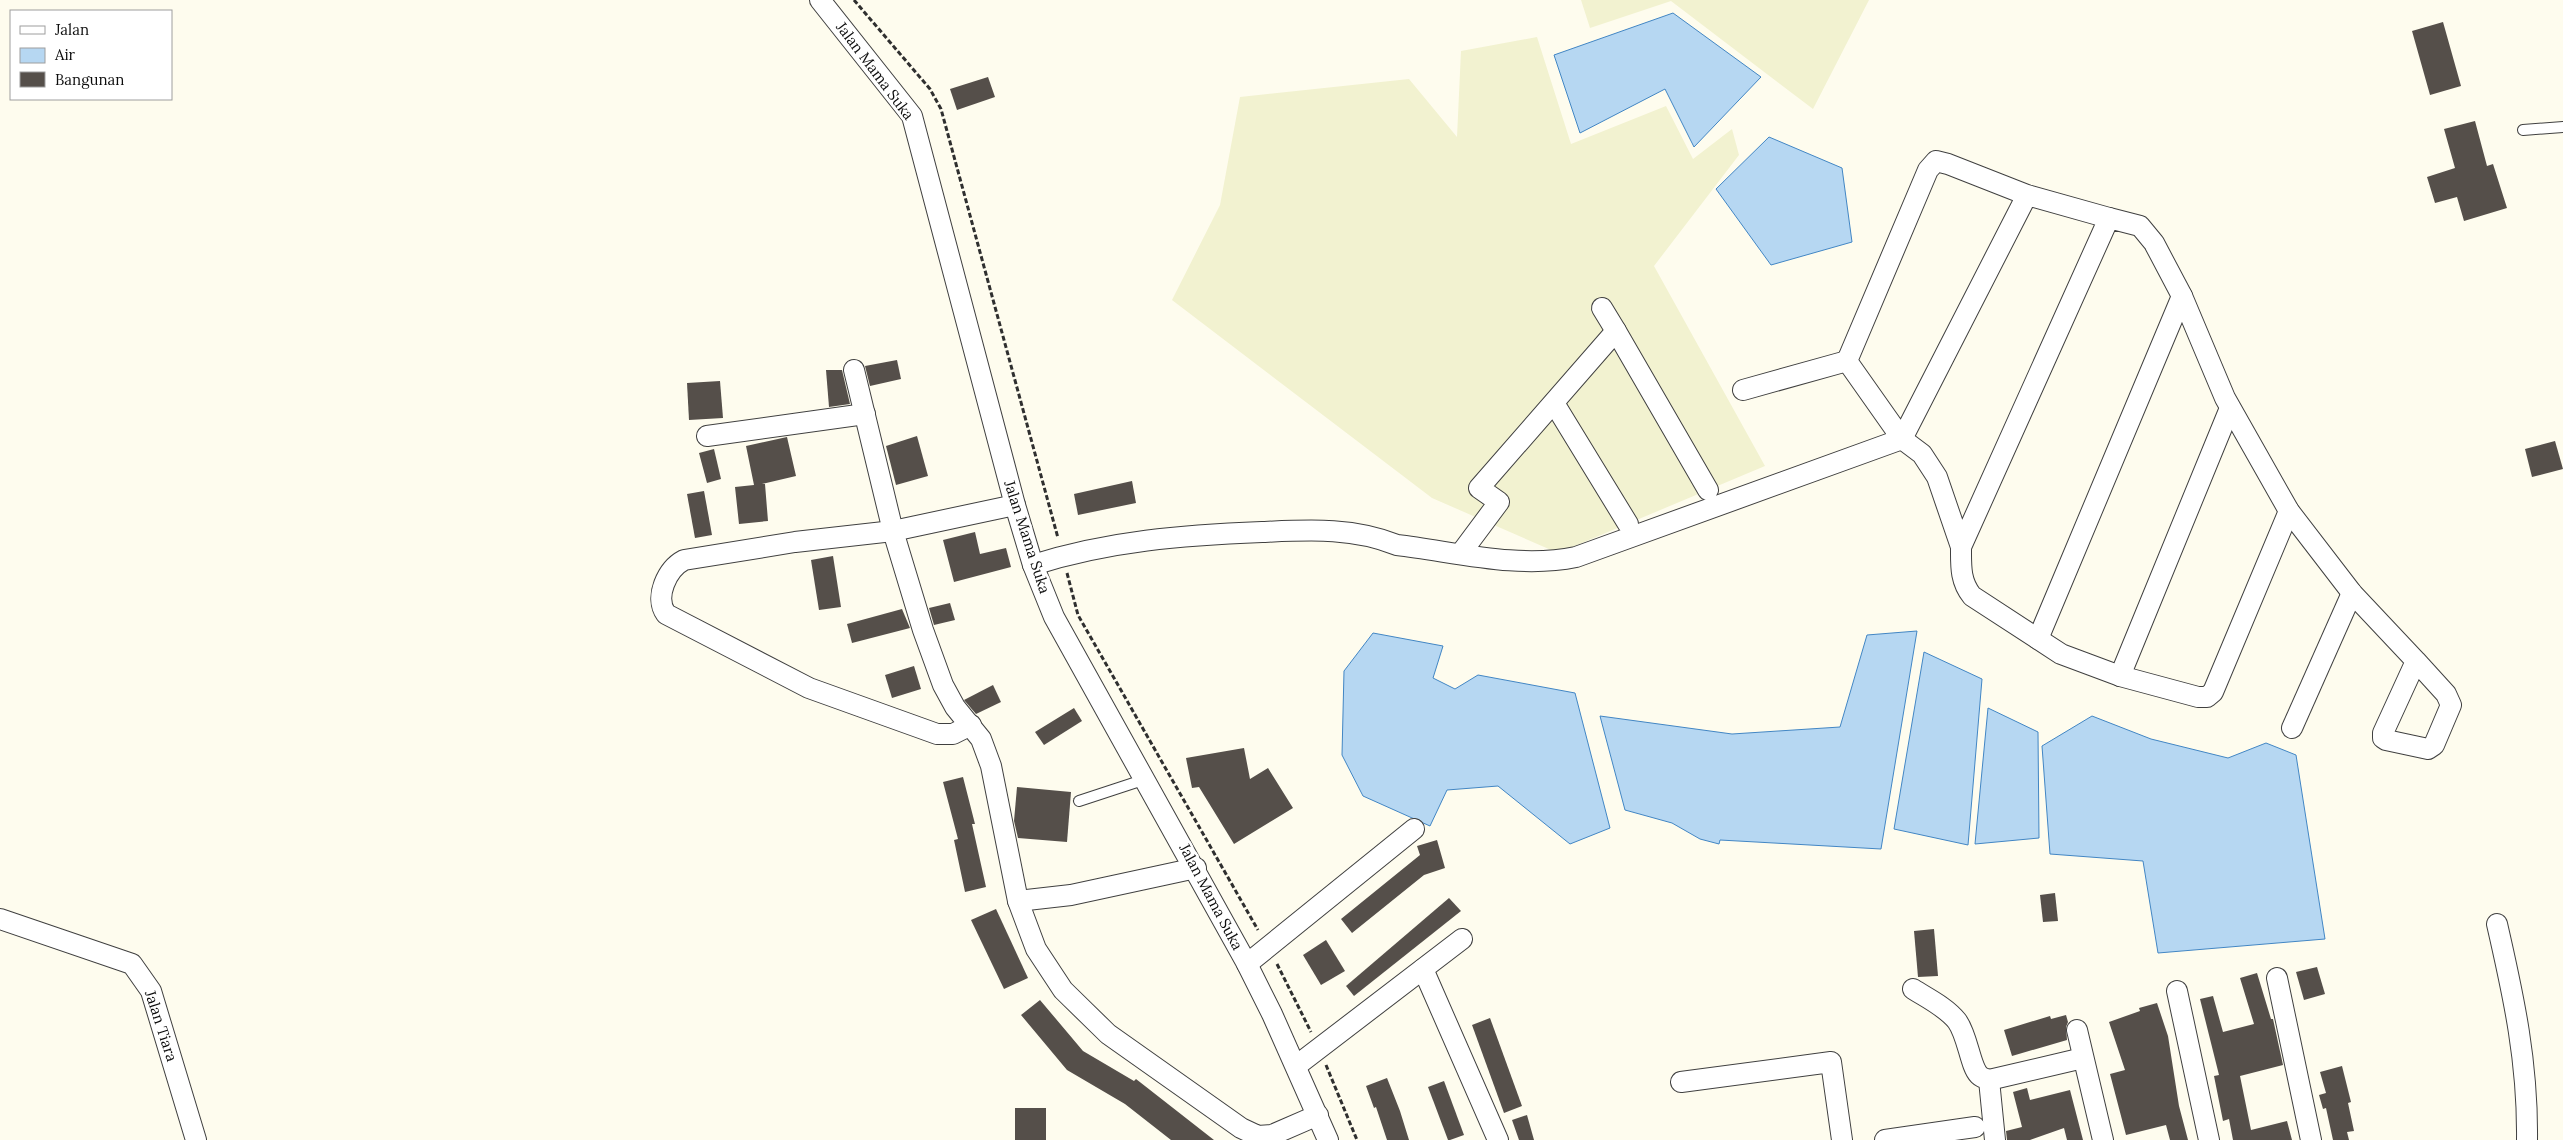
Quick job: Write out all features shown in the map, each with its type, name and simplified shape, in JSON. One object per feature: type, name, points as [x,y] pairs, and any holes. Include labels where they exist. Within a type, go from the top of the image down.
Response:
[{"type":"street","name":"Jalan Mama Suka","points":[[820,0],[912,116],[1014,505],[1032,565],[1054,617],[1196,868],[1247,964],[1296,1066],[1328,1140]]},
{"type":"street","points":[[1847,362],[1928,170],[1936,162],[2027,195],[2140,226],[2154,243],[2182,296],[2218,384],[2289,511],[2352,593],[2416,661]]},
{"type":"street","points":[[1032,565],[1062,556],[1181,535],[1321,530],[1350,532],[1380,538],[1397,544],[1540,563],[1576,557],[1902,439],[2027,195]]},
{"type":"street","points":[[1961,547],[2109,218]]},
{"type":"street","points":[[2038,639],[2182,296]]},
{"type":"street","points":[[1602,308],[1708,490]]},
{"type":"street","points":[[1461,553],[1499,502],[1479,488],[1616,330]]},
{"type":"street","points":[[1743,390],[1847,362]]},
{"type":"street","points":[[1847,362],[1902,439],[1922,454],[1937,478],[1961,547],[1962,576],[1965,587],[1972,596],[2061,654],[2120,676],[2198,697],[2207,697],[2213,692],[2289,511]]},
{"type":"street","points":[[854,370],[893,531],[943,685],[955,707],[982,739],[991,766],[1018,901],[1036,949],[1063,990],[1108,1034],[1241,1128],[1258,1136],[1272,1135],[1318,1115]]},
{"type":"street","points":[[1554,403],[1628,524]]},
{"type":"street","points":[[2120,676],[2230,408]]},
{"type":"street","points":[[707,436],[865,414]]},
{"type":"street","points":[[971,725],[953,734],[937,734],[810,688],[666,614],[660,606],[660,598],[670,571],[674,565],[684,560],[795,542],[893,531],[1014,505]]},
{"type":"street","points":[[2292,728],[2352,593]]},
{"type":"street","points":[[1247,964],[1414,829]]},
{"type":"street","points":[[1018,901],[1071,895],[1196,868]]},
{"type":"street","name":"Jalan Tiara","points":[[0,919],[132,964],[152,991],[196,1140]]},
{"type":"street","points":[[2497,924],[2518,1015],[2528,1094],[2527,1140]]},
{"type":"street","points":[[1296,1066],[1462,939]]},
{"type":"street","points":[[1423,969],[1498,1140]]},
{"type":"street","points":[[2277,978],[2311,1140]]},
{"type":"street","points":[[1912,989],[1942,1008],[1956,1021],[1967,1041],[1973,1065],[1979,1075],[1989,1080],[2083,1058]]},
{"type":"street","points":[[2177,991],[2209,1140]]},
{"type":"street","points":[[2077,1030],[2103,1140]]},
{"type":"street","points":[[1681,1082],[1831,1062],[1842,1140]]},
{"type":"street","points":[[1989,1080],[1995,1140]]},
{"type":"street","points":[[1885,1140],[1975,1127]]},
{"type":"lane","points":[[2523,130],[2563,127]]},
{"type":"lane","points":[[1079,802],[1146,779]]},
{"type":"green space","points":[[1581,0],[1869,0],[1813,109],[1671,1],[1590,28]]},
{"type":"green space","points":[[1537,37],[1571,144],[1666,106],[1693,159],[1732,129],[1739,155],[1654,266],[1765,466],[1558,553],[1432,498],[1172,300],[1220,205],[1240,97],[1409,79],[1457,137],[1461,51]]},
{"type":"water","points":[[1673,13],[1761,77],[1694,147],[1665,89],[1580,133],[1554,55]]},
{"type":"water","points":[[1769,137],[1842,168],[1852,242],[1771,265],[1716,189]]},
{"type":"water","points":[[1917,631],[1881,849],[1720,840],[1719,844],[1700,839],[1672,823],[1625,810],[1600,716],[1732,734],[1840,727],[1867,635]]},
{"type":"water","points":[[1373,633],[1443,646],[1433,678],[1455,689],[1478,675],[1575,693],[1610,828],[1570,844],[1498,786],[1447,790],[1430,826],[1363,796],[1342,755],[1344,671]]},
{"type":"water","points":[[1924,652],[1982,679],[1968,845],[1894,829]]},
{"type":"water","points":[[1988,708],[2038,732],[2039,838],[1975,844]]},
{"type":"water","points":[[2092,716],[2151,739],[2228,758],[2266,743],[2296,755],[2325,939],[2158,953],[2143,861],[2050,854],[2042,746]]},
{"type":"building","points":[[2443,22],[2461,86],[2430,95],[2412,31]]},
{"type":"building","points":[[988,77],[995,97],[957,110],[950,89]]},
{"type":"building","points":[[2475,121],[2487,166],[2493,164],[2507,208],[2464,221],[2457,197],[2435,203],[2427,177],[2455,168],[2444,129]]},
{"type":"building","points":[[897,360],[901,379],[870,386],[865,366]]},
{"type":"building","points":[[826,370],[842,370],[850,404],[829,407]]},
{"type":"building","points":[[720,381],[723,418],[689,420],[687,383]]},
{"type":"building","points":[[917,436],[928,476],[896,485],[886,446]]},
{"type":"building","points":[[787,437],[796,476],[762,484],[765,484],[768,521],[739,524],[735,487],[754,485],[746,446]]},
{"type":"building","points":[[2555,441],[2563,469],[2532,477],[2525,449]]},
{"type":"building","points":[[714,449],[721,479],[707,483],[699,453]]},
{"type":"building","points":[[1132,481],[1136,503],[1078,515],[1074,494]]},
{"type":"building","points":[[704,491],[712,535],[695,538],[687,494]]},
{"type":"building","points":[[975,532],[980,554],[1006,548],[1011,567],[954,582],[943,540]]},
{"type":"building","points":[[833,556],[841,607],[819,610],[811,560]]},
{"type":"building","points":[[950,603],[955,620],[934,625],[929,608]]},
{"type":"building","points":[[902,609],[910,628],[852,643],[847,624]]},
{"type":"building","points":[[914,666],[921,689],[892,698],[885,675]]},
{"type":"building","points":[[993,685],[1001,702],[976,714],[964,700]]},
{"type":"building","points":[[1074,708],[1082,721],[1044,745],[1035,732]]},
{"type":"building","points":[[1244,748],[1250,779],[1268,768],[1293,808],[1234,844],[1199,787],[1192,788],[1186,758]]},
{"type":"building","points":[[963,777],[975,824],[972,824],[986,887],[965,892],[954,840],[958,839],[943,782]]},
{"type":"building","points":[[1017,787],[1071,792],[1067,842],[1018,838],[1014,821]]},
{"type":"building","points":[[1437,840],[1445,868],[1424,875],[1352,933],[1341,919],[1420,855],[1417,846]]},
{"type":"building","points":[[2055,893],[2058,921],[2043,922],[2040,895]]},
{"type":"building","points":[[1449,898],[1461,911],[1354,996],[1346,986]]},
{"type":"building","points":[[996,909],[1028,978],[1004,989],[971,920]]},
{"type":"building","points":[[1934,929],[1938,976],[1918,977],[1914,931]]},
{"type":"building","points":[[1326,940],[1345,971],[1321,985],[1303,955]]},
{"type":"building","points":[[2317,967],[2325,994],[2304,1000],[2296,972]]},
{"type":"building","points":[[2257,973],[2271,1019],[2273,1019],[2283,1065],[2240,1076],[2251,1130],[2287,1121],[2292,1140],[2233,1140],[2229,1119],[2223,1121],[2214,1076],[2219,1075],[2200,999],[2213,996],[2223,1032],[2254,1024],[2240,978]]},
{"type":"building","points":[[1040,1000],[1083,1051],[1134,1081],[1136,1079],[1214,1140],[1171,1140],[1125,1104],[1067,1070],[1021,1015]]},
{"type":"building","points":[[2157,1003],[2168,1036],[2179,1106],[2188,1140],[2170,1140],[2166,1125],[2126,1135],[2110,1074],[2125,1070],[2109,1022],[2140,1011],[2139,1008]]},
{"type":"building","points":[[2066,1015],[2068,1022],[2066,1027],[2067,1040],[2012,1056],[2004,1030],[2050,1016],[2051,1019]]},
{"type":"building","points":[[1490,1018],[1522,1106],[1504,1113],[1472,1025]]},
{"type":"building","points":[[2342,1066],[2351,1102],[2348,1103],[2354,1131],[2347,1132],[2349,1140],[2333,1140],[2326,1108],[2323,1109],[2319,1095],[2326,1093],[2320,1072]]},
{"type":"building","points":[[1387,1078],[1409,1140],[1387,1140],[1376,1107],[1374,1108],[1366,1086]]},
{"type":"building","points":[[1444,1081],[1464,1135],[1450,1140],[1448,1140],[1428,1087]]},
{"type":"building","points":[[2027,1088],[2030,1100],[2070,1090],[2083,1140],[2067,1140],[2064,1128],[2030,1140],[2007,1140],[2006,1131],[2022,1127],[2013,1092]]},
{"type":"building","points":[[1015,1108],[1046,1108],[1046,1140],[1015,1140]]},
{"type":"building","points":[[1527,1115],[1534,1140],[1519,1140],[1512,1120]]}]
